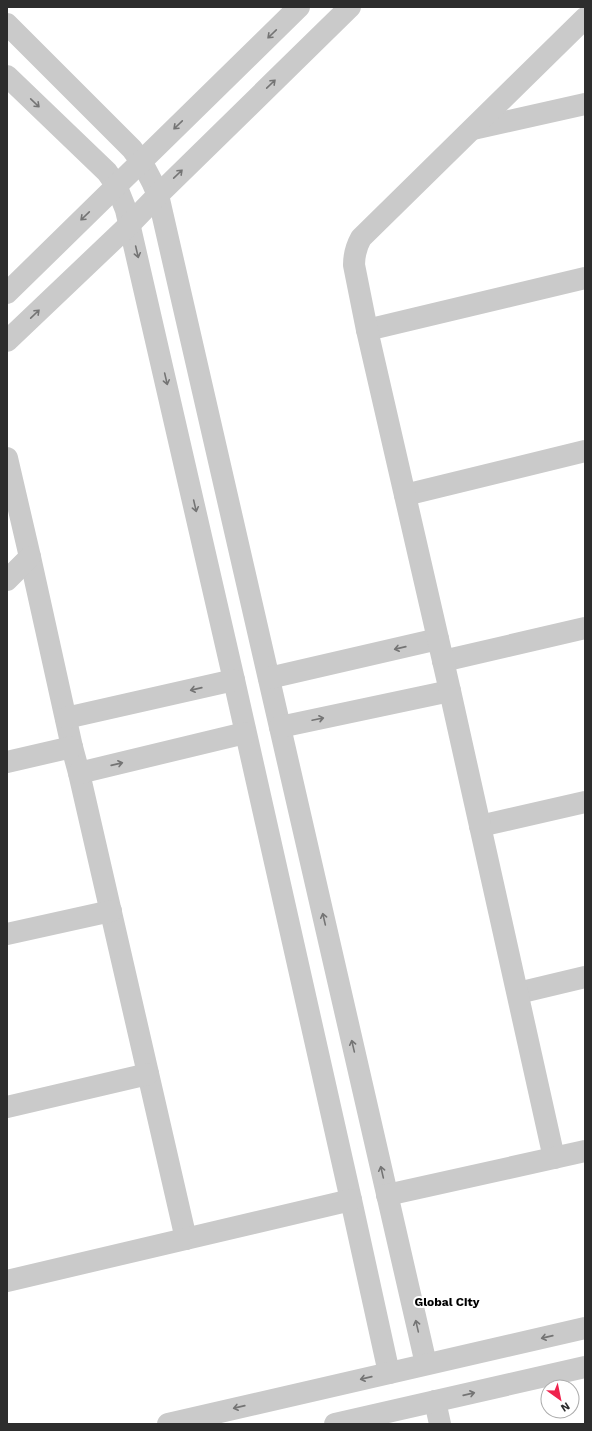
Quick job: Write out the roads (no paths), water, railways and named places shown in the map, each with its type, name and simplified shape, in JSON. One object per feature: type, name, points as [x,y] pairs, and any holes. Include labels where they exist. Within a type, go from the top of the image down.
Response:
[{"type":"street","points":[[7,293],[299,7]]},
{"type":"street","points":[[7,341],[130,224],[350,7]]},
{"type":"street","points":[[554,1158],[450,691],[367,330],[354,265],[354,255],[361,238],[585,18]]},
{"type":"street","points":[[7,24],[132,149],[151,177],[158,195],[426,1364]]},
{"type":"street","points":[[7,76],[107,172],[116,185],[126,210],[234,680],[389,1373]]},
{"type":"street","points":[[473,129],[585,104]]},
{"type":"street","points":[[367,330],[585,278]]},
{"type":"street","points":[[405,495],[585,451]]},
{"type":"street","points":[[7,458],[72,747],[186,1239]]},
{"type":"street","points":[[7,580],[30,557]]},
{"type":"street","points":[[443,661],[585,628]]},
{"type":"street","points":[[268,678],[438,639]]},
{"type":"street","points":[[66,718],[234,680]]},
{"type":"street","points":[[280,727],[450,691]]},
{"type":"street","points":[[79,773],[245,733]]},
{"type":"street","points":[[7,762],[72,747]]},
{"type":"street","points":[[480,826],[585,802]]},
{"type":"street","points":[[7,934],[111,911]]},
{"type":"street","points":[[518,993],[585,977]]},
{"type":"street","points":[[7,1107],[148,1074]]},
{"type":"street","points":[[387,1196],[585,1150]]},
{"type":"street","points":[[7,1281],[351,1200]]},
{"type":"street","points":[[168,1424],[585,1328]]},
{"type":"street","points":[[335,1424],[399,1417],[435,1401],[585,1367]]},
{"type":"street","points":[[435,1401],[440,1424]]},
{"type":"district","name":"Global City","points":[[447,1302]]}]
